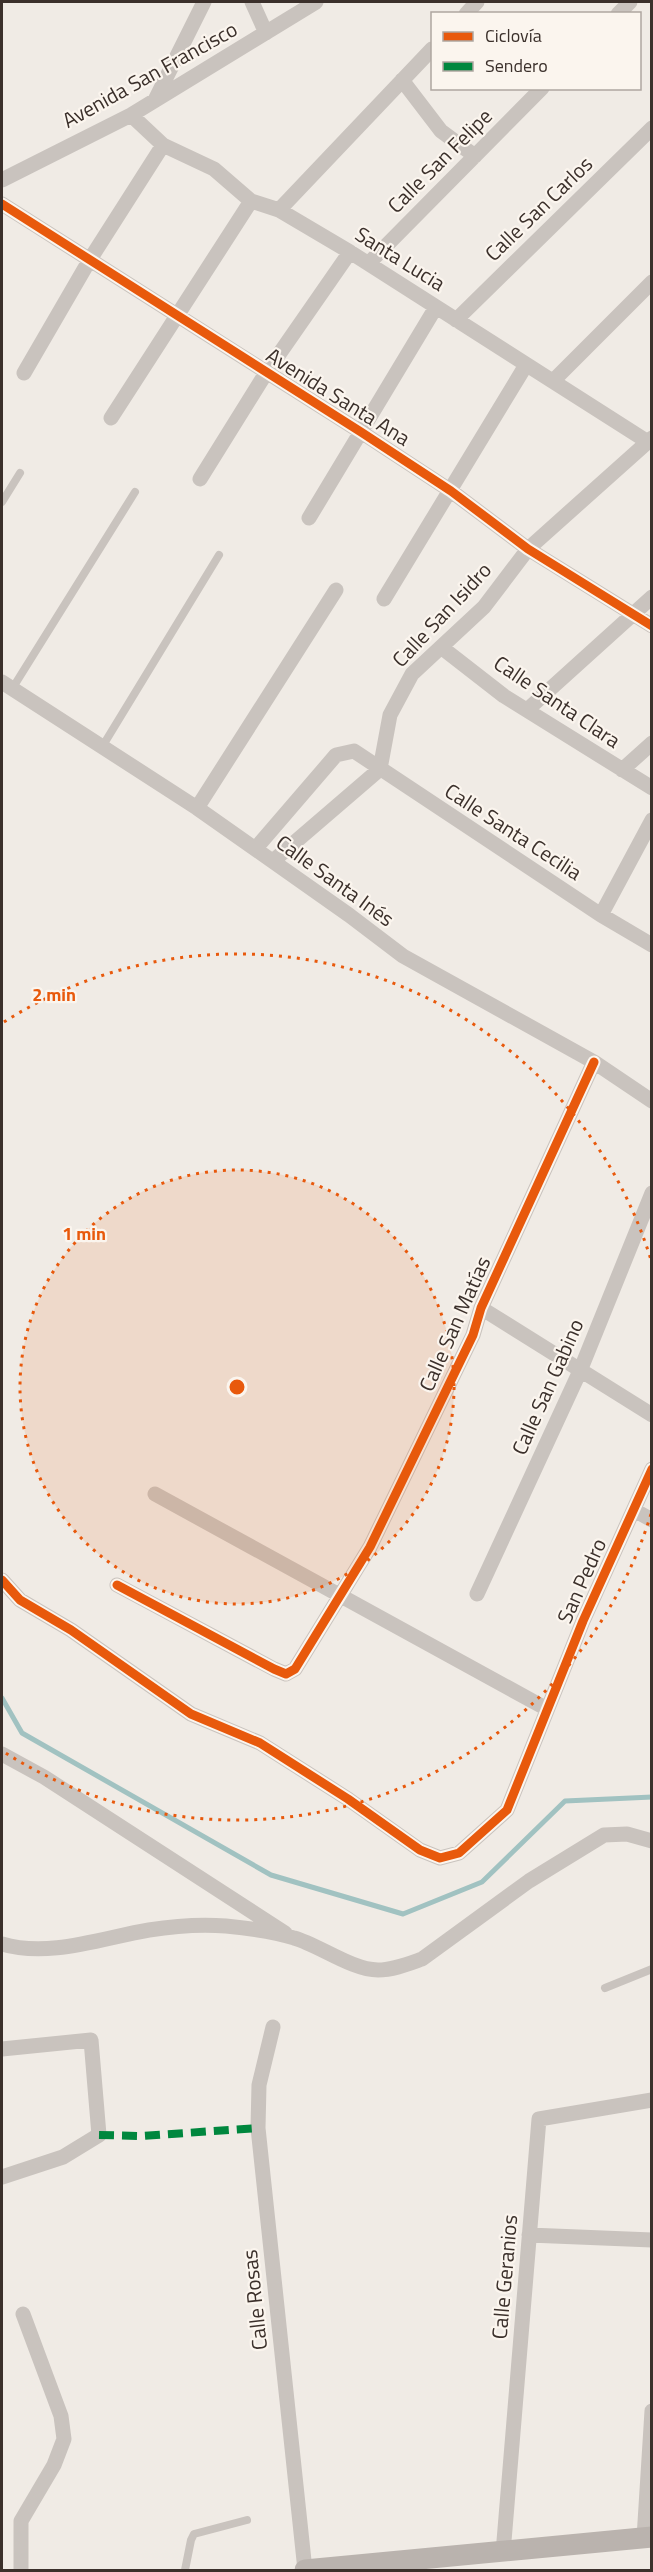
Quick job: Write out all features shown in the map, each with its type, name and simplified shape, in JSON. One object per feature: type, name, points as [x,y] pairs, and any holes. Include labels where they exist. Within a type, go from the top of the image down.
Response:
[{"type":"main road","points":[[304,2571],[648,2537]]},
{"type":"street","points":[[155,100],[204,2]]},
{"type":"street","points":[[252,2],[267,33]]},
{"type":"street","name":"Avenida San Francisco","points":[[2,180],[131,115],[316,2]]},
{"type":"street","points":[[279,210],[431,50]]},
{"type":"street","points":[[402,80],[441,131],[475,156]]},
{"type":"street","name":"Calle San Felipe","points":[[369,263],[540,90]]},
{"type":"street","name":"Santa Lucia","points":[[131,115],[164,145],[214,169],[251,201],[279,210],[369,263],[456,320],[650,440]]},
{"type":"street","name":"Calle San Carlos","points":[[456,320],[651,128]]},
{"type":"street","points":[[24,373],[89,261],[164,145]]},
{"type":"street","points":[[111,418],[251,201]]},
{"type":"street","name":"Avenida Santa Ana","points":[[2,204],[361,432],[451,491],[528,549],[651,626]]},
{"type":"street","points":[[200,479],[266,373],[350,252]]},
{"type":"street","points":[[553,381],[651,282]]},
{"type":"street","points":[[309,518],[436,307]]},
{"type":"street","points":[[384,599],[526,364]]},
{"type":"street","name":"Calle San Isidro","points":[[380,769],[390,715],[412,674],[484,607],[528,549],[650,440]]},
{"type":"street","points":[[197,808],[336,590]]},
{"type":"street","points":[[527,710],[651,597]]},
{"type":"street","name":"Calle Santa Clara","points":[[441,648],[504,696],[651,788]]},
{"type":"street","name":"Calle Santa Inés","points":[[7,686],[256,848],[403,956],[594,1062],[651,1101]]},
{"type":"street","points":[[622,770],[651,743]]},
{"type":"street","name":"Calle Santa Cecilia","points":[[256,848],[336,754],[354,751],[601,915],[651,945]]},
{"type":"street","points":[[273,861],[380,769]]},
{"type":"street","points":[[601,915],[651,820]]},
{"type":"street","name":"Calle San Matías","points":[[117,1585],[274,1669],[286,1674],[295,1669],[342,1596],[370,1547],[473,1335],[481,1308],[594,1062]]},
{"type":"street","name":"Calle San Gabino","points":[[477,1594],[580,1371],[651,1193]]},
{"type":"street","points":[[481,1308],[651,1415]]},
{"type":"street","name":"San Pedro","points":[[2,1580],[20,1600],[71,1630],[191,1714],[260,1743],[348,1799],[420,1850],[440,1858],[459,1853],[507,1810],[583,1621],[651,1469]]},
{"type":"street","points":[[154,1494],[547,1709]]},
{"type":"street","points":[[634,1510],[651,1520]]},
{"type":"street","points":[[2,1754],[53,1783],[293,1937],[364,1967],[377,1970],[402,1966],[422,1959],[529,1881],[604,1835],[627,1834],[651,1841]]},
{"type":"street","points":[[2,1944],[17,1949],[48,1948],[189,1925],[226,1926],[293,1937]]},
{"type":"street","name":"Calle Rosas","points":[[273,2027],[259,2085],[258,2128],[304,2571]]},
{"type":"street","points":[[2,2049],[91,2040],[99,2135],[63,2157],[2,2177]]},
{"type":"street","name":"Calle Geranios","points":[[503,2553],[538,2120],[651,2100]]},
{"type":"street","points":[[529,2235],[651,2240]]},
{"type":"street","points":[[21,2571],[21,2521],[54,2465],[64,2439],[61,2416],[23,2314]]},
{"type":"street","points":[[648,2537],[651,2411]]},
{"type":"lane","points":[[2,502],[20,472]]},
{"type":"lane","points":[[7,686],[135,492]]},
{"type":"lane","points":[[102,747],[219,555]]},
{"type":"lane","points":[[605,1988],[651,1969]]},
{"type":"lane","points":[[185,2571],[194,2534],[247,2520]]},
{"type":"waterway","points":[[2,1698],[22,1733],[271,1875],[403,1914],[482,1882],[565,1801],[652,1797]]},
{"type":"marked path","points":[[99,2135],[142,2136],[258,2128]]},
{"type":"cycle path","points":[[2,204],[361,432],[451,491],[528,549],[652,626]]},
{"type":"cycle path","points":[[117,1585],[274,1669],[286,1674],[295,1669],[370,1547],[473,1335],[481,1308],[594,1062]]},
{"type":"cycle path","points":[[2,1580],[20,1600],[71,1630],[191,1714],[260,1743],[348,1799],[420,1850],[440,1858],[459,1853],[507,1810],[583,1621],[652,1469]]}]
